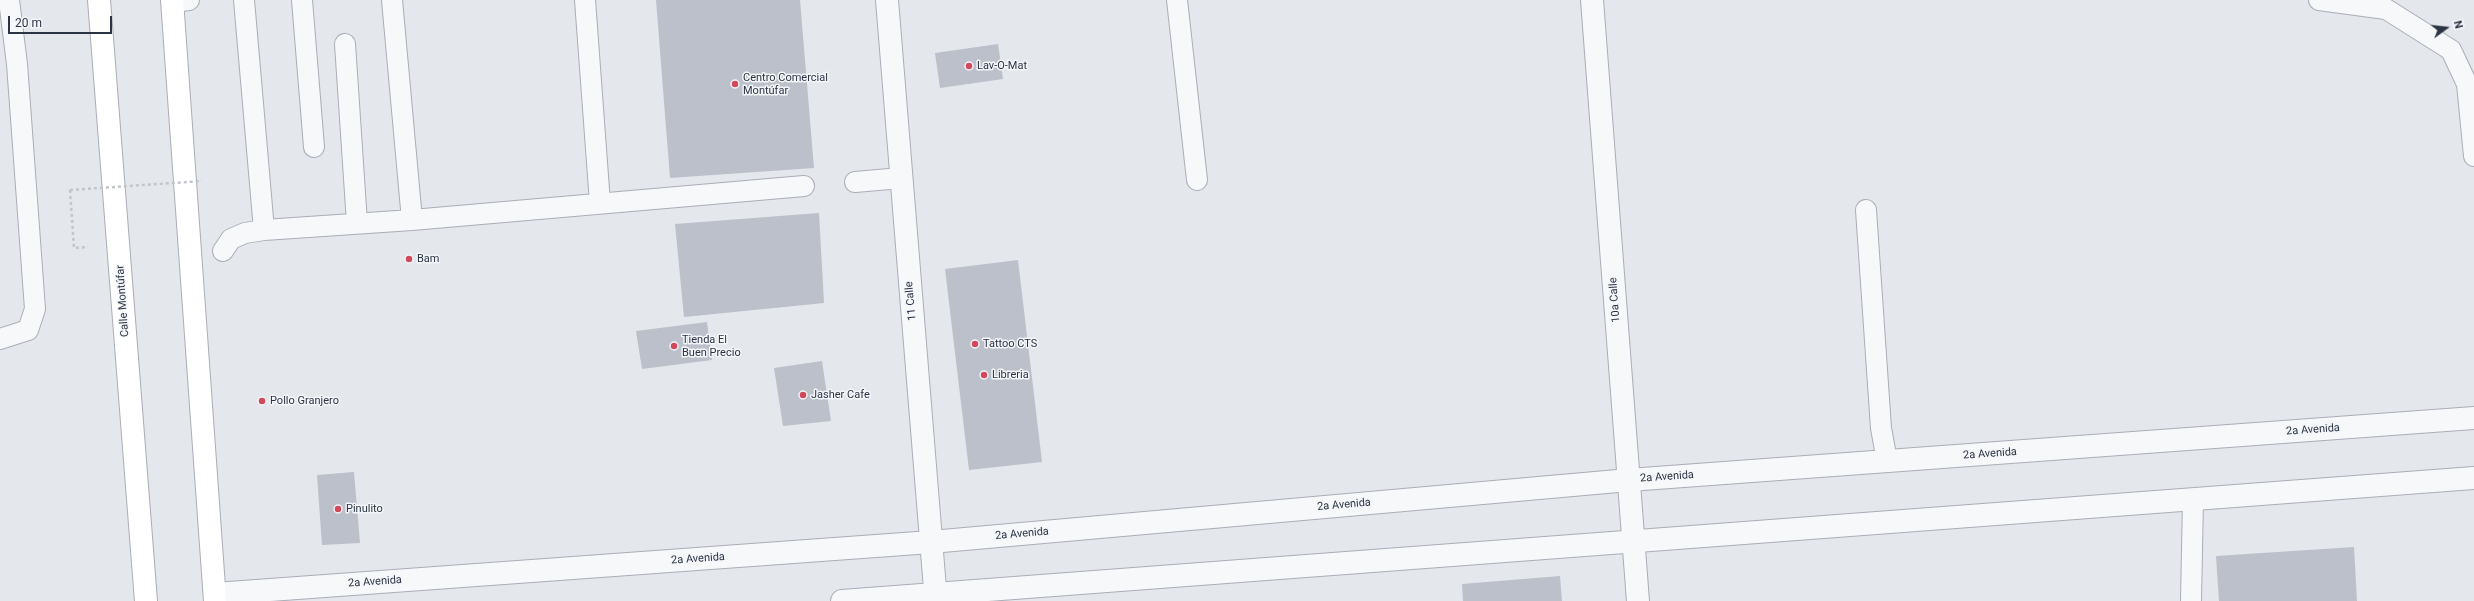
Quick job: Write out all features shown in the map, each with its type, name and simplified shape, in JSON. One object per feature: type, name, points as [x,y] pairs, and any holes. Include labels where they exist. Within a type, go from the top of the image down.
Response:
[{"type":"main road","name":"Calle Montúfar","points":[[100,0],[146,601]]},
{"type":"main road","points":[[177,1],[215,598]]},
{"type":"street","name":"11 Calle","points":[[887,0],[936,597]]},
{"type":"street","name":"10a Calle","points":[[1592,0],[1638,601]]},
{"type":"street","name":"2a Avenida","points":[[215,598],[932,542],[1629,480],[2474,418]]},
{"type":"street","points":[[842,601],[936,597],[2474,478]]},
{"type":"lane","points":[[0,338],[28,330],[35,309],[17,64],[9,0]]},
{"type":"lane","points":[[244,0],[264,230]]},
{"type":"lane","points":[[302,0],[314,147]]},
{"type":"lane","points":[[392,0],[412,220]]},
{"type":"lane","points":[[585,0],[600,203]]},
{"type":"lane","points":[[1177,0],[1197,180]]},
{"type":"lane","points":[[2319,0],[2386,9],[2451,50],[2467,84],[2474,156]]},
{"type":"lane","points":[[345,44],[357,223]]},
{"type":"lane","points":[[855,182],[901,178]]},
{"type":"lane","points":[[223,251],[231,239],[245,233],[264,230],[412,220],[804,186]]},
{"type":"lane","points":[[1866,210],[1881,428],[1887,461]]},
{"type":"lane","points":[[2191,601],[2193,499]]},
{"type":"path","points":[[74,248],[70,190],[202,182]]},
{"type":"building","name":"Centro Comercial Montúfar","points":[[656,0],[800,0],[814,168],[670,178]]},
{"type":"building","name":"Lav-O-Mat","points":[[998,44],[1003,79],[940,88],[935,53]]},
{"type":"building","points":[[819,213],[824,303],[684,317],[675,224]]},
{"type":"building","points":[[1018,260],[1042,462],[969,470],[945,269]]},
{"type":"building","name":"Tienda El Buen Precio","points":[[707,322],[712,360],[642,369],[636,331]]},
{"type":"building","name":"Jasher Cafe","points":[[822,361],[831,421],[783,426],[774,368]]},
{"type":"building","name":"Pinulito","points":[[354,472],[360,543],[322,545],[317,475]]},
{"type":"building","points":[[2354,547],[2357,601],[2219,601],[2216,556]]},
{"type":"building","points":[[1560,576],[1562,601],[1463,601],[1462,584]]},
{"type":"place","name":"Lav-O-Mat","points":[[969,66]]},
{"type":"place","name":"Centro Comercial Montúfar","points":[[735,84]]},
{"type":"place","name":"Bam","points":[[409,259]]},
{"type":"place","name":"Tattoo CTS","points":[[975,344]]},
{"type":"place","name":"Tienda El Buen Precio","points":[[674,346]]},
{"type":"place","name":"Libreria","points":[[984,375]]},
{"type":"place","name":"Jasher Cafe","points":[[803,395]]},
{"type":"place","name":"Pollo Granjero","points":[[262,401]]},
{"type":"place","name":"Pinulito","points":[[338,509]]}]
